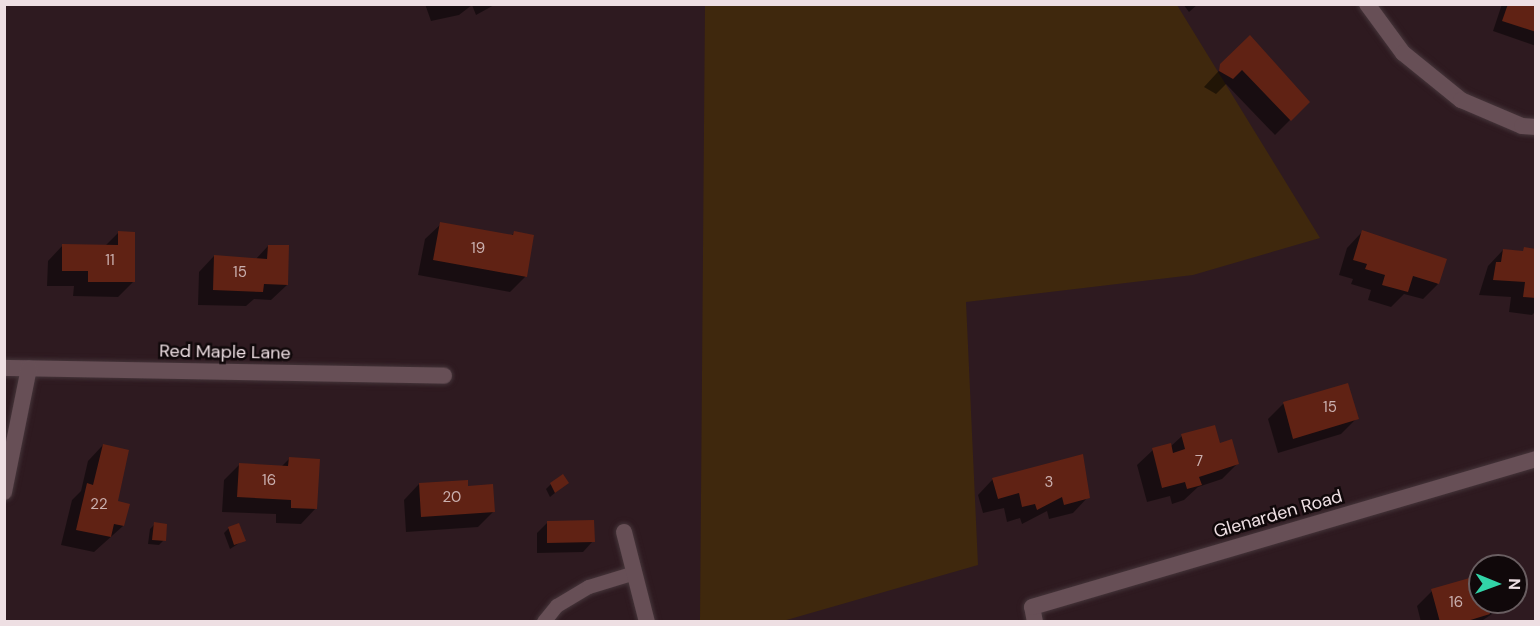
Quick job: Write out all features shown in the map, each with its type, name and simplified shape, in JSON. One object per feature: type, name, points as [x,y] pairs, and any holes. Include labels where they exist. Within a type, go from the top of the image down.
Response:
[{"type":"street","points":[[1367,4],[1403,53],[1461,100],[1522,126],[1536,127]]},
{"type":"street","name":"Red Maple Lane","points":[[4,368],[444,376]]},
{"type":"street","points":[[4,492],[28,368]]},
{"type":"street","name":"Glenarden Road","points":[[1034,614],[1536,459]]},
{"type":"street","points":[[624,532],[647,621]]},
{"type":"lane","points":[[544,621],[557,606],[589,586],[635,573]]},
{"type":"shaded area","points":[[705,5],[1177,5],[1320,238],[1193,275],[966,302],[978,565],[783,621],[700,621]]},
{"type":"building","points":[[1508,4],[1536,4],[1536,32],[1502,21]]},
{"type":"building","points":[[1250,35],[1310,102],[1291,121],[1242,70],[1233,79],[1219,71],[1220,64]]},
{"type":"building","points":[[440,222],[513,235],[514,231],[534,235],[527,277],[433,260]]},
{"type":"building","points":[[1362,230],[1447,259],[1439,284],[1413,276],[1408,292],[1382,285],[1385,275],[1365,269],[1367,264],[1353,260]]},
{"type":"building","points":[[118,231],[135,232],[135,282],[88,282],[88,271],[62,271],[62,244],[118,245]]},
{"type":"building","points":[[268,245],[289,245],[288,285],[264,284],[263,292],[213,290],[214,255],[267,259]]},
{"type":"building","points":[[1524,247],[1536,249],[1536,298],[1523,297],[1525,282],[1493,280],[1496,262],[1501,262],[1503,249],[1523,251]]},
{"type":"building","points":[[1348,383],[1359,419],[1293,439],[1283,402]]},
{"type":"building","points":[[1215,425],[1220,443],[1232,439],[1239,464],[1199,477],[1202,485],[1187,489],[1185,482],[1162,488],[1152,448],[1171,443],[1173,453],[1185,449],[1181,434]]},
{"type":"building","points":[[103,444],[129,450],[118,501],[130,504],[124,526],[114,524],[111,537],[76,530],[87,483],[93,485]]},
{"type":"building","points":[[1083,454],[1090,498],[1064,505],[1062,497],[1037,510],[1035,504],[1022,507],[1019,493],[998,499],[992,478]]},
{"type":"building","points":[[289,457],[320,459],[317,509],[291,508],[291,500],[237,497],[239,463],[288,466]]},
{"type":"building","points":[[563,474],[569,483],[555,493],[550,483]]},
{"type":"building","points":[[468,480],[468,486],[493,484],[495,512],[421,517],[419,483]]},
{"type":"building","points":[[594,520],[595,542],[547,543],[547,521]]},
{"type":"building","points":[[154,522],[167,524],[166,541],[152,540]]},
{"type":"building","points":[[239,523],[246,541],[234,545],[228,527]]},
{"type":"building","points":[[1468,578],[1468,614],[1490,614],[1464,622],[1440,622],[1431,589]]}]
